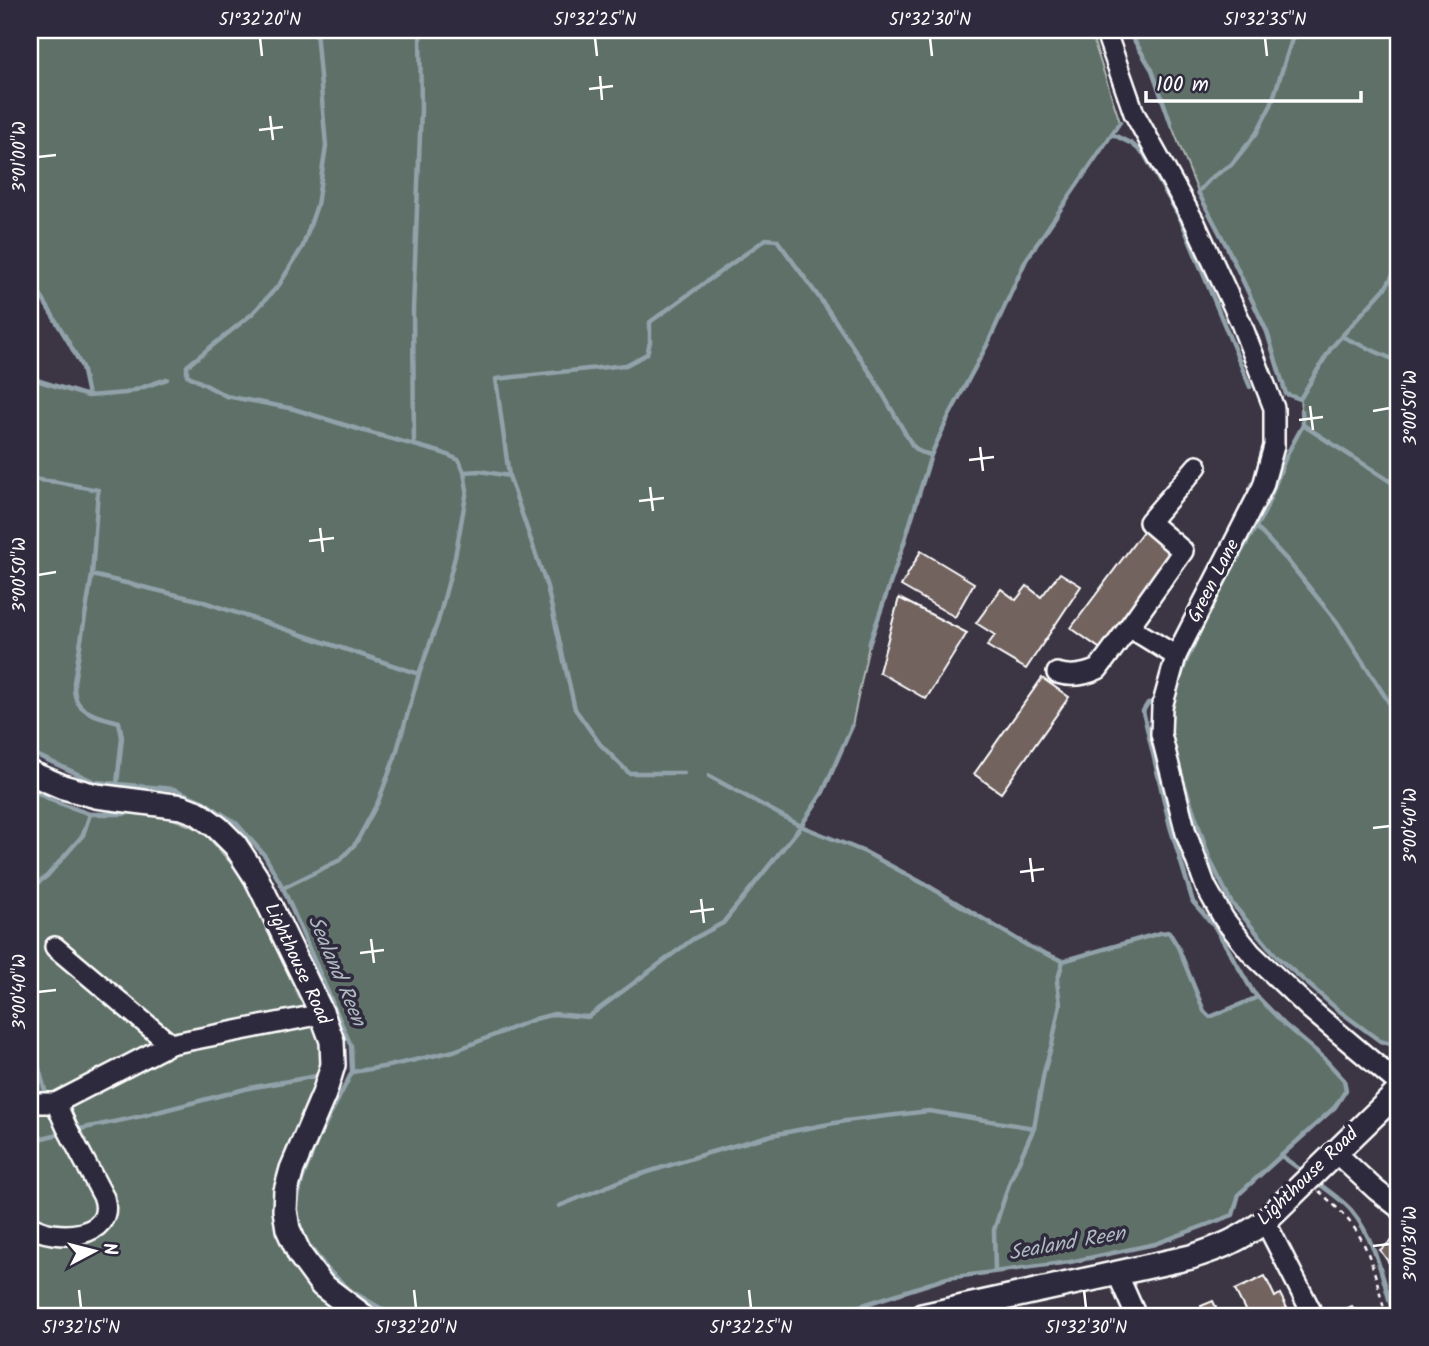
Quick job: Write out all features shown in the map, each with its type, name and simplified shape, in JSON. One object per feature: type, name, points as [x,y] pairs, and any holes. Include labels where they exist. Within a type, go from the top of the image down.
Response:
[{"type":"main road","name":"Lighthouse Road","points":[[30,773],[63,787],[96,796],[182,807],[198,813],[235,845],[256,877],[322,1014],[332,1041],[333,1065],[286,1191],[288,1229],[300,1255],[322,1285],[363,1316]]},
{"type":"main road","name":"Lighthouse Road","points":[[922,1316],[1191,1257],[1242,1238],[1265,1221],[1399,1091]]},
{"type":"street","name":"Green Lane","points":[[1105,30],[1134,113],[1195,223],[1241,323],[1274,408],[1274,446],[1263,486],[1176,656],[1162,707],[1161,734],[1172,784],[1206,887],[1224,919],[1251,953],[1310,1009],[1399,1084]]},
{"type":"street","points":[[1056,673],[1075,675],[1092,672],[1101,666],[1183,551],[1149,522],[1197,466]]},
{"type":"street","points":[[1129,627],[1176,656]]},
{"type":"street","points":[[55,947],[170,1044]]},
{"type":"street","points":[[30,1105],[56,1103],[170,1044],[322,1014]]},
{"type":"street","points":[[30,1226],[47,1234],[87,1231],[98,1226],[107,1208],[56,1103]]},
{"type":"street","points":[[1335,1152],[1399,1208]]},
{"type":"street","points":[[1265,1221],[1310,1310]]},
{"type":"street","points":[[1117,1273],[1136,1316]]},
{"type":"path","points":[[1307,1179],[1339,1209],[1360,1237],[1386,1316]]},
{"type":"green space","points":[[30,30],[1090,30],[1120,122],[1026,260],[987,345],[931,455],[869,645],[852,726],[823,792],[801,826],[865,852],[930,887],[1030,947],[1063,961],[1169,932],[1178,947],[1204,1011],[1210,1017],[1258,997],[1344,1080],[1346,1090],[1335,1107],[1239,1194],[1233,1215],[1155,1244],[1070,1262],[947,1278],[829,1316],[394,1316],[351,1291],[328,1270],[306,1242],[295,1211],[302,1180],[317,1141],[352,1072],[351,1046],[283,888],[265,856],[236,823],[202,801],[174,789],[95,782],[30,752],[30,378],[88,395],[82,367],[30,278]]},
{"type":"green space","points":[[1128,30],[1399,30],[1399,716],[1386,697],[1399,718],[1399,1044],[1380,1041],[1338,1010],[1278,957],[1231,902],[1210,860],[1172,747],[1168,703],[1173,700],[1185,664],[1206,617],[1265,511],[1287,454],[1303,425],[1300,399],[1286,394],[1267,332],[1198,192],[1152,70]]},
{"type":"green space","points":[[30,789],[90,814],[145,813],[173,819],[203,831],[236,869],[269,928],[305,1002],[304,1011],[317,1025],[323,1047],[322,1075],[277,1227],[287,1257],[310,1290],[344,1316],[30,1316]]},
{"type":"building","points":[[1144,530],[1174,552],[1102,650],[1071,628]]},
{"type":"building","points":[[921,551],[974,583],[955,617],[901,586]]},
{"type":"building","points":[[1060,573],[1081,586],[1026,669],[987,646],[995,635],[976,623],[1001,589],[1016,600],[1027,586],[1041,597]]},
{"type":"building","points":[[899,598],[967,633],[926,699],[879,672]]},
{"type":"building","points":[[1042,678],[1069,697],[1001,793],[974,774]]},
{"type":"building","points":[[1399,1235],[1399,1256],[1395,1259],[1398,1262],[1392,1267],[1380,1250]]},
{"type":"building","points":[[1265,1276],[1275,1297],[1280,1294],[1287,1308],[1268,1316],[1248,1316],[1235,1290]]},
{"type":"building","points":[[1213,1301],[1220,1316],[1205,1316],[1201,1306]]},
{"type":"building","points":[[1352,1306],[1357,1316],[1331,1316]]},
{"type":"waterway","points":[[283,888],[340,860],[356,843],[378,802],[438,621],[455,557],[467,490],[459,460],[443,453],[294,409],[226,396],[187,375],[187,366],[252,314],[279,285],[303,246],[317,205],[326,146],[316,30]]},
{"type":"waterway","points":[[414,445],[413,310],[421,109],[420,30]]},
{"type":"waterway","points":[[1128,30],[1152,70],[1171,124]]},
{"type":"waterway","points":[[1295,30],[1271,105],[1256,134],[1231,165],[1211,178],[1198,192],[1267,332],[1286,394],[1300,399],[1331,348],[1386,287],[1399,264]]},
{"type":"waterway","points":[[869,645],[931,455],[948,418],[987,345],[1026,260],[1120,122]]},
{"type":"waterway","points":[[1112,134],[1132,144],[1144,154],[1181,220],[1250,387]]},
{"type":"waterway","points":[[684,773],[629,773],[600,744],[575,709],[547,587],[509,476],[496,379],[626,365],[647,354],[650,322],[766,239],[777,240],[873,377],[912,445],[920,452],[931,455]]},
{"type":"waterway","points":[[30,278],[82,367],[88,395]]},
{"type":"waterway","points":[[1343,337],[1399,362]]},
{"type":"waterway","points":[[30,378],[88,396],[126,393],[167,379]]},
{"type":"waterway","points":[[1232,568],[1265,511],[1287,454],[1303,425],[1302,411]]},
{"type":"waterway","points":[[1303,425],[1399,487]]},
{"type":"waterway","points":[[464,472],[480,471],[509,476]]},
{"type":"waterway","points":[[30,479],[98,490],[92,575],[74,691],[83,708],[94,715],[119,722],[122,737],[117,784]]},
{"type":"waterway","points":[[1256,527],[1287,560],[1337,622],[1399,718]]},
{"type":"waterway","points":[[92,575],[198,600],[419,674]]},
{"type":"waterway","points":[[1178,685],[1204,622]]},
{"type":"waterway","points":[[829,1316],[947,1278],[1070,1262],[1155,1244],[1233,1215],[1239,1194],[1335,1107],[1346,1090],[1344,1080],[1323,1057],[1285,1025],[1253,992],[1215,927],[1193,902],[1170,826],[1143,711],[1148,703],[1156,702]]},
{"type":"waterway","points":[[352,1072],[454,1051],[554,1014],[588,1017],[693,939],[723,923],[801,826],[823,792],[852,726]]},
{"type":"waterway","name":"Sealand Reen","points":[[30,752],[95,782],[174,789],[202,801],[236,823],[265,856],[283,888],[351,1046],[352,1072],[317,1141],[302,1180],[295,1211],[306,1242],[328,1270],[351,1291],[394,1316]]},
{"type":"waterway","points":[[1181,774],[1210,860],[1231,902],[1277,957],[1338,1010],[1380,1041],[1399,1044]]},
{"type":"waterway","points":[[709,776],[801,826],[865,852],[930,887],[1030,947],[1063,961],[1169,932],[1178,947],[1204,1011],[1210,1017],[1258,997]]},
{"type":"waterway","points":[[30,789],[90,814],[124,814]]},
{"type":"waterway","points":[[30,889],[47,876],[83,835],[90,814]]},
{"type":"waterway","points":[[995,1271],[994,1230],[1010,1181],[1034,1128],[1060,1004],[1057,982],[1063,961]]},
{"type":"waterway","points":[[30,1036],[46,1094]]},
{"type":"waterway","points":[[75,1130],[142,1116],[249,1088],[322,1075]]},
{"type":"waterway","points":[[559,1206],[623,1180],[708,1153],[772,1135],[845,1121],[929,1111],[1034,1128]]},
{"type":"waterway","points":[[30,1141],[63,1133]]},
{"type":"waterway","points":[[1280,1155],[1305,1173]]},
{"type":"waterway","points":[[1317,1182],[1351,1210],[1367,1234],[1394,1316]]},
{"type":"waterway","points":[[1395,1187],[1399,1186]]}]
